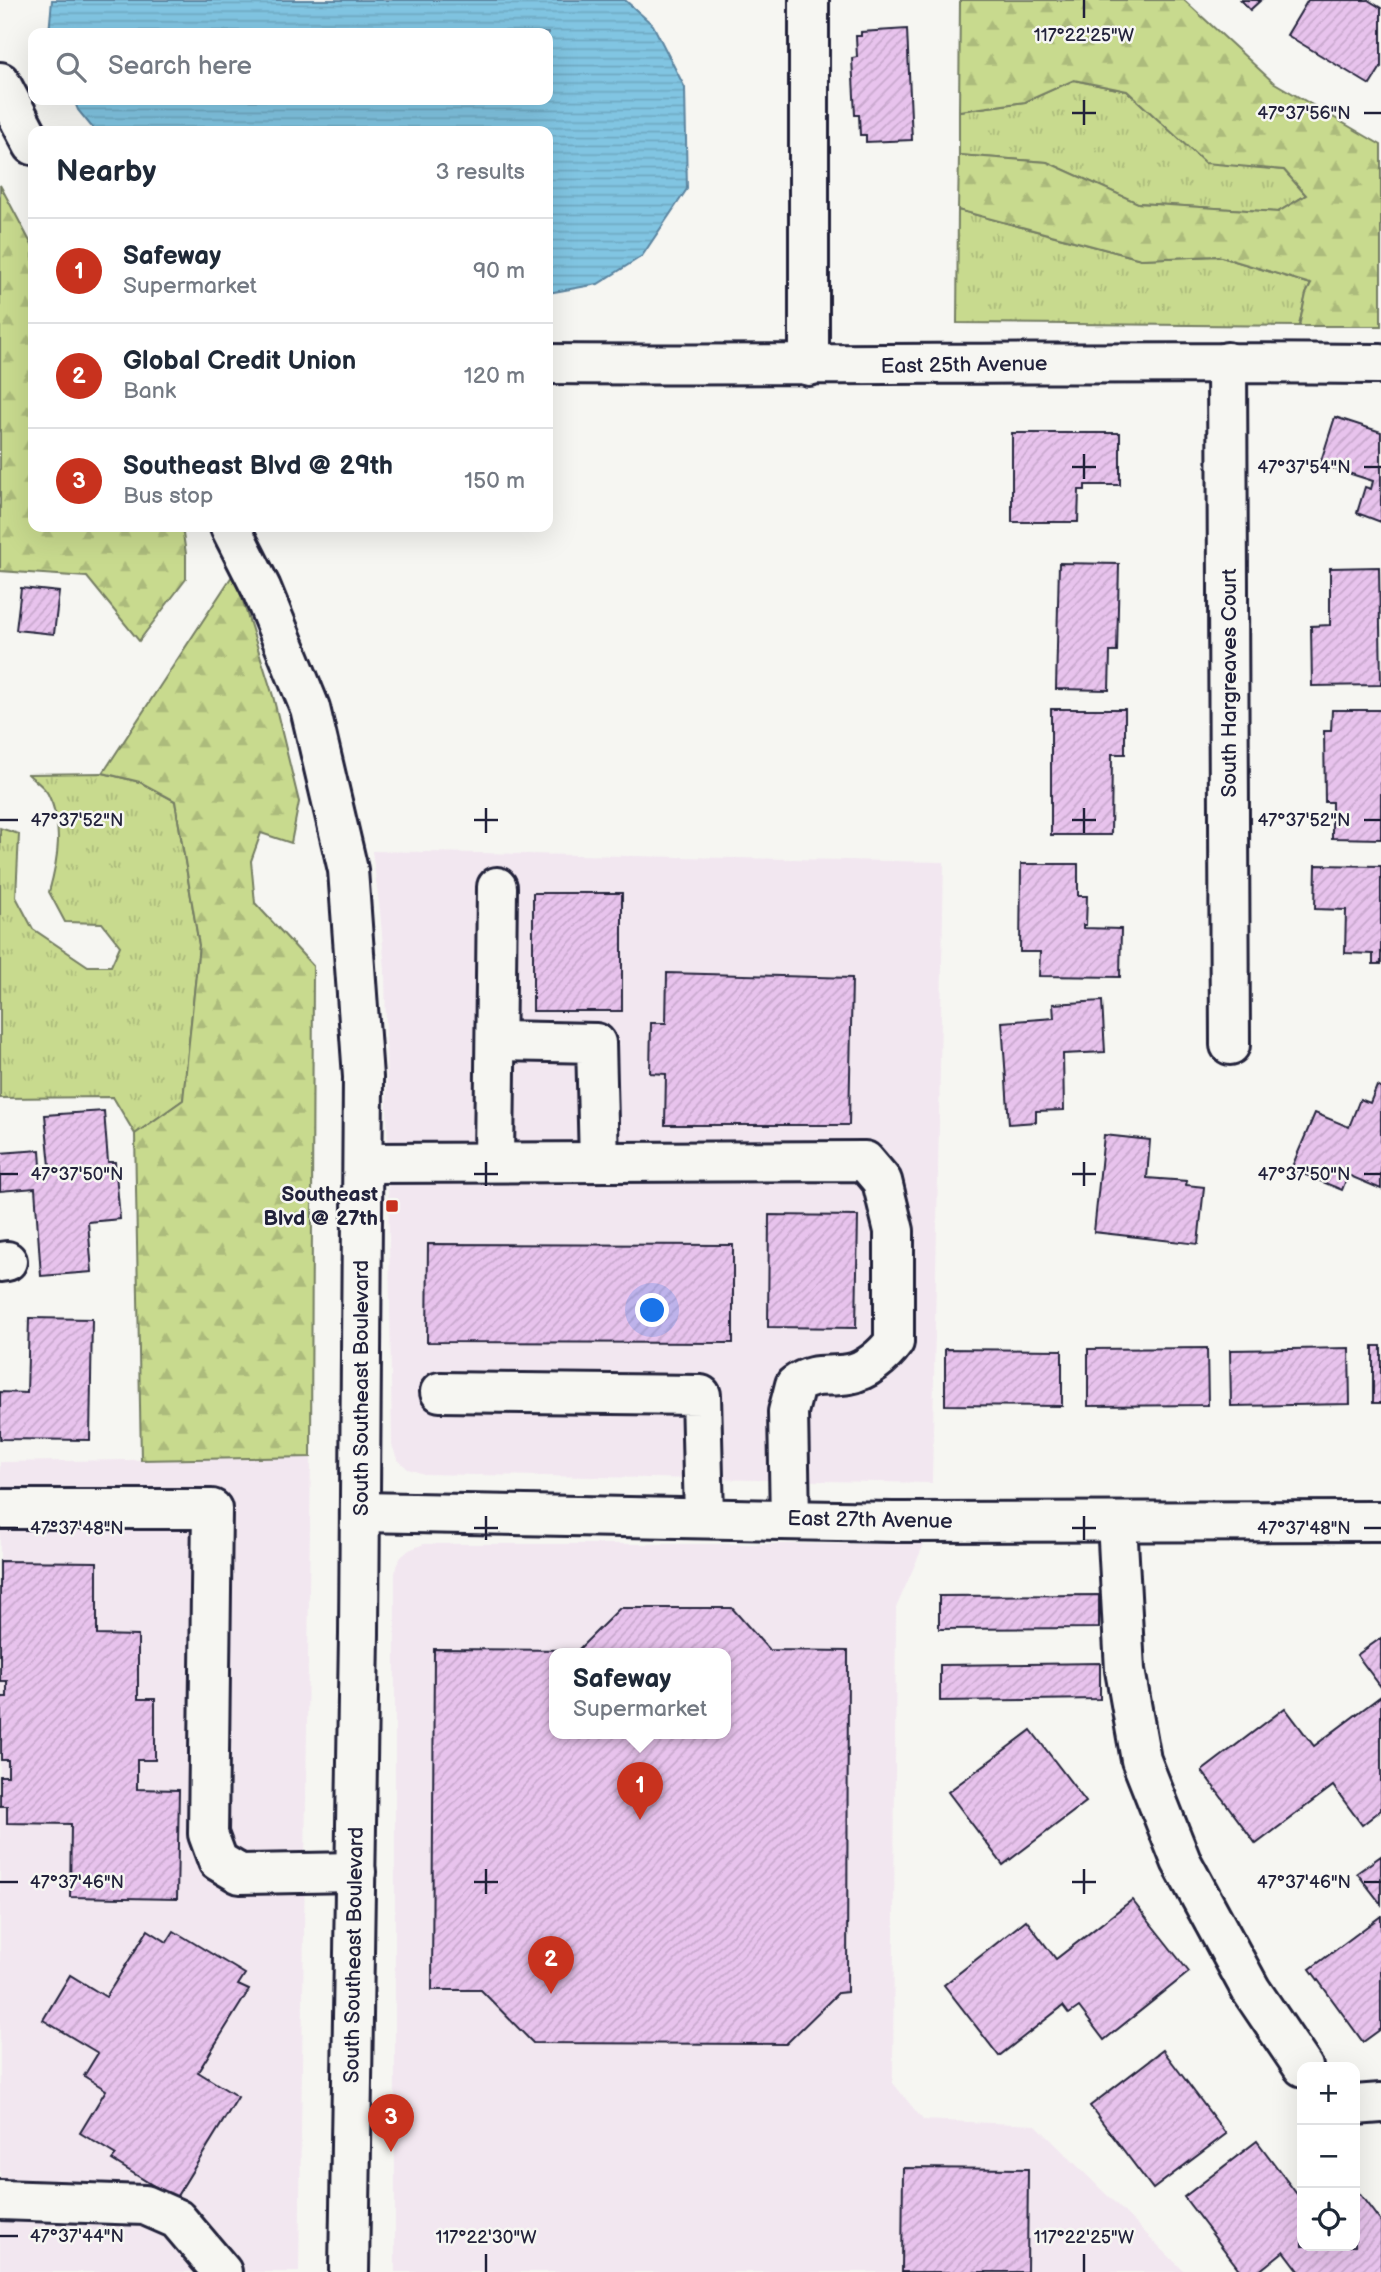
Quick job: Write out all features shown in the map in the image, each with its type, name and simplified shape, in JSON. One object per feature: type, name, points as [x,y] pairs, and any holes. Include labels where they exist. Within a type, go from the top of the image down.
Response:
[{"type":"street","points":[[808,366],[809,0]]},
{"type":"street","points":[[0,82],[28,135]]},
{"type":"street","name":"South Hargreaves Court","points":[[1227,362],[1230,1045]]},
{"type":"street","name":"East 25th Avenue","points":[[553,364],[1381,364]]},
{"type":"street","name":"South Southeast Boulevard","points":[[233,532],[261,588],[310,708],[348,870],[363,1077],[356,1872],[349,2272]]},
{"type":"street","points":[[494,1162],[497,887]]},
{"type":"street","points":[[496,1041],[596,1043],[599,1162]]},
{"type":"street","points":[[363,1163],[865,1161],[882,1181],[894,1231],[894,1342],[884,1356],[852,1374],[807,1376],[795,1385],[788,1412],[790,1520]]},
{"type":"street","points":[[440,1392],[701,1395],[704,1518]]},
{"type":"street","points":[[0,1509],[212,1509],[208,1834],[218,1861],[240,1874],[356,1872]]},
{"type":"street","name":"East 27th Avenue","points":[[360,1512],[790,1520],[1381,1521]]},
{"type":"street","points":[[1117,1522],[1125,1670],[1141,1760],[1181,1861],[1251,1990],[1300,2062]]},
{"type":"street","points":[[1360,2105],[1381,2103]]},
{"type":"street","points":[[0,2200],[145,2205],[177,2219],[222,2272]]},
{"type":"shaded area","points":[[372,851],[944,862],[932,1483],[424,1474],[408,1469],[397,1459],[392,1445],[385,970]]},
{"type":"shaded area","points":[[311,1457],[299,2272],[0,2272],[0,1462]]},
{"type":"shaded area","points":[[424,1544],[924,1544],[896,1608],[893,2083],[923,2120],[1036,2125],[1185,2272],[395,2272],[395,1575],[401,1557],[409,1550]]},
{"type":"green space","points":[[960,0],[1184,0],[1273,82],[1381,145],[1381,326],[1299,326],[1311,284],[1218,256],[1141,259],[958,210],[959,155],[1047,162],[1138,203],[1278,212],[1306,195],[1284,170],[1205,163],[1127,91],[1074,80],[1025,102],[959,111]]},
{"type":"green space","points":[[1073,80],[1127,91],[1205,162],[1284,170],[1306,195],[1278,212],[1137,203],[1047,162],[959,155],[959,111],[1025,102]]},
{"type":"green space","points":[[0,185],[28,238],[28,532],[183,532],[186,579],[139,641],[87,577],[0,571]]},
{"type":"green space","points":[[958,210],[1141,259],[1218,256],[1311,284],[1299,326],[957,323]]},
{"type":"green space","points":[[234,573],[273,696],[299,802],[291,843],[261,833],[251,861],[255,903],[313,966],[311,1457],[141,1460],[135,1134],[183,1100],[199,945],[175,801],[140,782],[103,773]]},
{"type":"green space","points":[[103,773],[140,782],[175,801],[199,945],[183,1100],[135,1134],[113,1097],[0,1098],[0,828],[19,834],[16,897],[33,929],[88,966],[111,966],[120,946],[102,923],[65,922],[49,892],[57,855],[56,818],[46,791],[28,774]]},
{"type":"water","points":[[52,0],[625,0],[653,25],[685,88],[687,189],[642,256],[598,284],[553,292],[553,126],[91,126],[76,105],[553,105],[553,28],[49,28]]},
{"type":"building","points":[[1241,0],[1261,0],[1250,10]]},
{"type":"building","points":[[1308,0],[1368,0],[1381,8],[1381,67],[1370,85],[1287,35]]},
{"type":"building","points":[[907,29],[912,140],[866,142],[866,135],[860,135],[859,115],[855,115],[852,58],[857,57],[856,36],[861,36],[861,32]]},
{"type":"building","points":[[1335,417],[1381,432],[1381,522],[1357,513],[1365,487],[1371,489],[1373,481],[1320,464]]},
{"type":"building","points":[[1012,433],[1120,433],[1120,485],[1085,485],[1085,490],[1079,490],[1078,522],[1012,522]]},
{"type":"building","points":[[1059,563],[1119,564],[1117,652],[1110,652],[1109,690],[1056,689]]},
{"type":"building","points":[[1379,567],[1381,685],[1312,686],[1311,626],[1330,625],[1330,568]]},
{"type":"building","points":[[21,588],[59,592],[54,634],[16,630]]},
{"type":"building","points":[[1051,709],[1125,709],[1125,754],[1112,754],[1111,835],[1051,835]]},
{"type":"building","points":[[1332,710],[1381,710],[1381,839],[1332,838],[1332,802],[1325,802],[1324,731],[1331,731]]},
{"type":"building","points":[[1021,864],[1078,864],[1078,896],[1087,896],[1086,925],[1083,925],[1083,928],[1121,929],[1120,977],[1039,976],[1040,952],[1020,952]]},
{"type":"building","points":[[1316,865],[1381,866],[1381,964],[1373,964],[1373,954],[1345,953],[1346,910],[1315,909]]},
{"type":"building","points":[[533,893],[622,893],[622,1011],[533,1011]]},
{"type":"building","points":[[667,973],[852,978],[849,1125],[665,1125],[666,1074],[650,1073],[651,1023],[666,1023]]},
{"type":"building","points":[[1102,1001],[1105,1052],[1063,1054],[1064,1110],[1036,1111],[1036,1122],[1009,1124],[1002,1022],[1054,1018],[1053,1004]]},
{"type":"building","points":[[1377,1086],[1381,1088],[1381,1189],[1348,1175],[1342,1190],[1291,1169],[1315,1113],[1349,1127],[1360,1099],[1370,1103]]},
{"type":"building","points":[[104,1111],[108,1162],[115,1162],[120,1219],[88,1222],[92,1272],[41,1276],[35,1188],[0,1191],[0,1153],[40,1150],[41,1166],[50,1166],[45,1115]]},
{"type":"building","points":[[1104,1135],[1150,1140],[1147,1178],[1187,1181],[1186,1185],[1204,1187],[1198,1244],[1094,1232]]},
{"type":"building","points":[[769,1215],[858,1216],[856,1328],[768,1327]]},
{"type":"building","points":[[428,1244],[733,1245],[733,1343],[427,1342]]},
{"type":"building","points":[[29,1318],[92,1319],[90,1440],[0,1439],[0,1392],[27,1393]]},
{"type":"building","points":[[1373,1346],[1381,1346],[1381,1403],[1373,1403]]},
{"type":"building","points":[[1207,1348],[1208,1405],[1088,1406],[1088,1349]]},
{"type":"building","points":[[1349,1348],[1350,1404],[1231,1406],[1230,1350]]},
{"type":"building","points":[[945,1349],[1062,1350],[1062,1406],[945,1405]]},
{"type":"building","points":[[0,1561],[97,1562],[97,1635],[138,1636],[138,1699],[155,1699],[155,1760],[137,1760],[137,1789],[179,1790],[177,1899],[70,1897],[71,1824],[7,1823],[7,1806],[0,1806],[0,1776],[8,1776],[8,1760],[1,1760],[1,1697],[7,1697],[7,1681],[0,1681]]},
{"type":"building","points":[[1099,1595],[1099,1628],[939,1629],[939,1596]]},
{"type":"building","points":[[620,1608],[732,1608],[769,1650],[848,1651],[847,1992],[838,1993],[786,2044],[533,2043],[481,1990],[432,1990],[434,1649],[549,1650],[549,1739],[731,1739],[731,1648],[580,1648]]},
{"type":"building","points":[[1381,1638],[1381,1687],[1357,1655]]},
{"type":"building","points":[[1100,1663],[1100,1699],[940,1701],[940,1665]]},
{"type":"building","points":[[1381,1696],[1381,1810],[1362,1825],[1333,1786],[1256,1844],[1202,1771],[1285,1708],[1314,1746]]},
{"type":"building","points":[[1031,1730],[1086,1802],[1003,1865],[948,1792]]},
{"type":"building","points":[[1381,1856],[1381,1904],[1357,1873]]},
{"type":"building","points":[[1132,1900],[1189,1972],[1104,2040],[1079,2007],[1069,2014],[1063,2006],[999,2056],[944,1985],[1026,1920],[1056,1959]]},
{"type":"building","points":[[1381,1916],[1381,2029],[1363,2042],[1310,1969]]},
{"type":"building","points":[[148,1930],[167,1942],[174,1931],[245,1974],[238,1985],[249,1990],[198,2072],[238,2097],[175,2199],[112,2160],[116,2155],[80,2133],[106,2090],[84,2076],[98,2053],[43,2020],[70,1975],[106,1997]]},
{"type":"building","points":[[1163,2050],[1226,2134],[1153,2189],[1090,2106]]},
{"type":"building","points":[[1257,2141],[1297,2194],[1297,2251],[1360,2251],[1360,2195],[1381,2222],[1381,2272],[1300,2272],[1284,2251],[1258,2272],[1241,2272],[1184,2197]]},
{"type":"building","points":[[903,2168],[1028,2169],[1027,2272],[902,2272]]},
{"type":"place","name":"Southeast Blvd @ 27th","points":[[392,1206]]},
{"type":"place","name":"Safeway","points":[[640,1820]]},
{"type":"place","name":"Global Credit Union","points":[[551,1994]]},
{"type":"place","name":"Southeast Blvd @ 29th","points":[[391,2152]]}]
